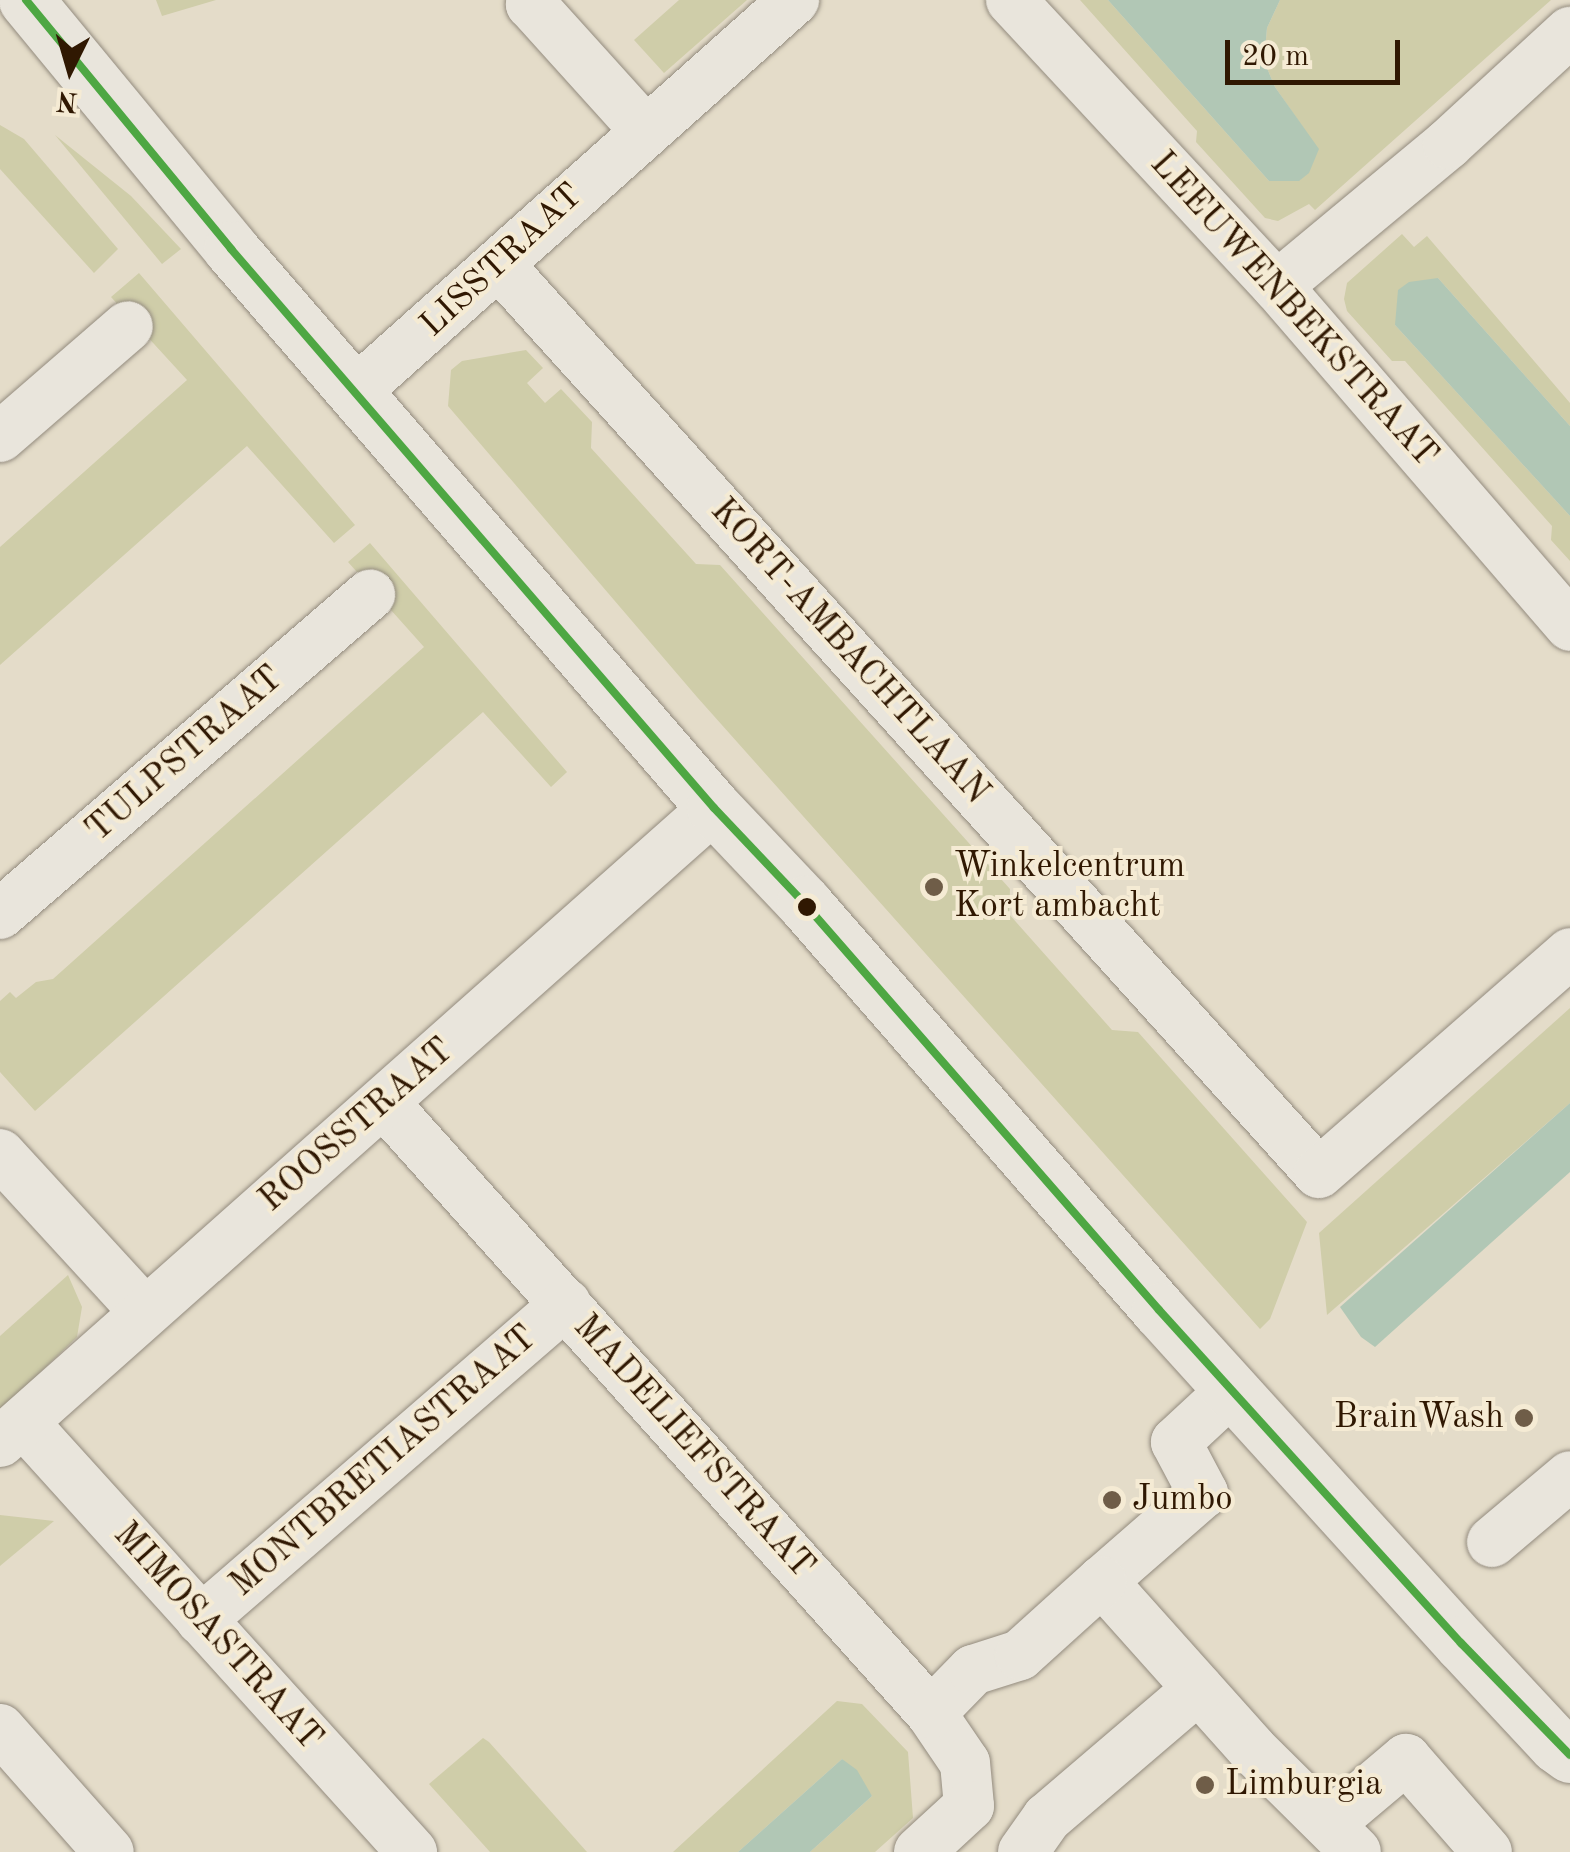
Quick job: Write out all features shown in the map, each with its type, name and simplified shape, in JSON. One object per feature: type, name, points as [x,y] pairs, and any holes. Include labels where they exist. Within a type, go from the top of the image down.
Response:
[{"type":"street","points":[[26,0],[232,248],[714,808],[804,903],[1461,1643],[1556,1745],[1570,1754]]},
{"type":"street","points":[[535,0],[531,4],[644,129]]},
{"type":"street","name":"LISSTRAAT","points":[[357,390],[499,265],[644,129],[794,0]]},
{"type":"street","name":"LEEUWENBEKSTRAAT","points":[[1012,0],[1278,286],[1570,626]]},
{"type":"street","points":[[1278,286],[1448,144],[1570,32]]},
{"type":"street","name":"KORT-AMBACHTLAAN","points":[[499,265],[1319,1174],[1570,953]]},
{"type":"street","points":[[0,437],[128,326]]},
{"type":"street","name":"TULPSTRAAT","points":[[0,914],[370,595]]},
{"type":"street","name":"ROOSSTRAAT","points":[[11,1432],[714,808]]},
{"type":"street","name":"MADELIEFSTRAAT","points":[[385,1104],[931,1713],[964,1763],[968,1806]]},
{"type":"street","points":[[0,1154],[144,1311]]},
{"type":"street","name":"MONTBRETIASTRAAT","points":[[201,1620],[566,1304]]},
{"type":"street","points":[[931,1713],[973,1670],[1020,1655],[1203,1493],[1176,1442],[1232,1389]]},
{"type":"street","name":"MIMOSASTRAAT","points":[[11,1432],[201,1620],[412,1852]]},
{"type":"street","points":[[1492,1542],[1570,1476]]},
{"type":"street","points":[[1102,1581],[1198,1689],[1342,1838],[1406,1760],[1482,1850]]},
{"type":"street","points":[[1022,1852],[1047,1818],[1198,1689]]},
{"type":"street","points":[[0,1730],[108,1852]]},
{"type":"street","points":[[919,1852],[968,1806],[1004,1852]]},
{"type":"shaded area","points":[[156,0],[216,0],[162,16]]},
{"type":"shaded area","points":[[679,0],[747,0],[664,73],[634,40]]},
{"type":"shaded area","points":[[1080,0],[1108,0],[1269,181],[1300,180],[1318,149],[1275,87],[1264,61],[1267,28],[1280,0],[1551,0],[1315,210],[1309,204],[1278,221],[1265,218],[1196,142],[1197,131]]},
{"type":"shaded area","points":[[1108,0],[1280,0],[1267,28],[1264,61],[1275,87],[1319,149],[1309,173],[1299,181],[1269,181]]},
{"type":"shaded area","points":[[0,125],[24,139],[118,249],[94,273],[0,169]]},
{"type":"shaded area","points":[[55,135],[131,196],[181,249],[162,264]]},
{"type":"shaded area","points":[[1402,234],[1414,247],[1427,236],[1570,403],[1570,426],[1438,278],[1395,325],[1570,516],[1570,561],[1551,540],[1552,526],[1405,361],[1392,361],[1347,311],[1347,283]]},
{"type":"shaded area","points":[[139,273],[355,525],[334,543],[247,446],[0,665],[0,547],[187,380],[111,297]]},
{"type":"shaded area","points":[[1438,278],[1570,426],[1570,516],[1395,325],[1398,290],[1409,282]]},
{"type":"shaded area","points":[[526,350],[543,368],[527,383],[545,403],[561,389],[592,422],[591,448],[696,564],[720,565],[1010,889],[1009,914],[1112,1030],[1138,1032],[1307,1222],[1270,1319],[1260,1329],[697,697],[448,406],[451,370],[462,361]]},
{"type":"shaded area","points":[[370,543],[567,772],[551,787],[483,712],[35,1111],[0,1072],[0,1001],[10,992],[16,998],[36,982],[53,979],[424,647],[348,562]]},
{"type":"shaded area","points":[[1570,1008],[1570,1103],[1327,1315],[1319,1233]]},
{"type":"shaded area","points":[[1570,1103],[1570,1172],[1375,1347],[1361,1337],[1340,1307]]},
{"type":"shaded area","points":[[68,1275],[82,1307],[77,1337],[0,1411],[0,1336]]},
{"type":"shaded area","points":[[0,1515],[54,1521],[0,1566]]},
{"type":"shaded area","points":[[837,1701],[862,1704],[908,1752],[913,1818],[875,1852],[810,1852],[872,1796],[842,1759],[738,1852],[673,1852]]},
{"type":"shaded area","points":[[483,1738],[587,1852],[490,1852],[429,1784]]},
{"type":"shaded area","points":[[842,1759],[857,1770],[872,1796],[810,1852],[738,1852]]},
{"type":"transit line","points":[[26,0],[231,249],[714,808],[804,903],[1159,1310],[1461,1643],[1570,1755]]},
{"type":"place","name":"Winkelcentrum Kort ambacht","points":[[934,887]]},
{"type":"place","name":"BrainWash","points":[[1524,1418]]},
{"type":"place","name":"Jumbo","points":[[1112,1500]]},
{"type":"place","name":"Limburgia","points":[[1205,1785]]}]
